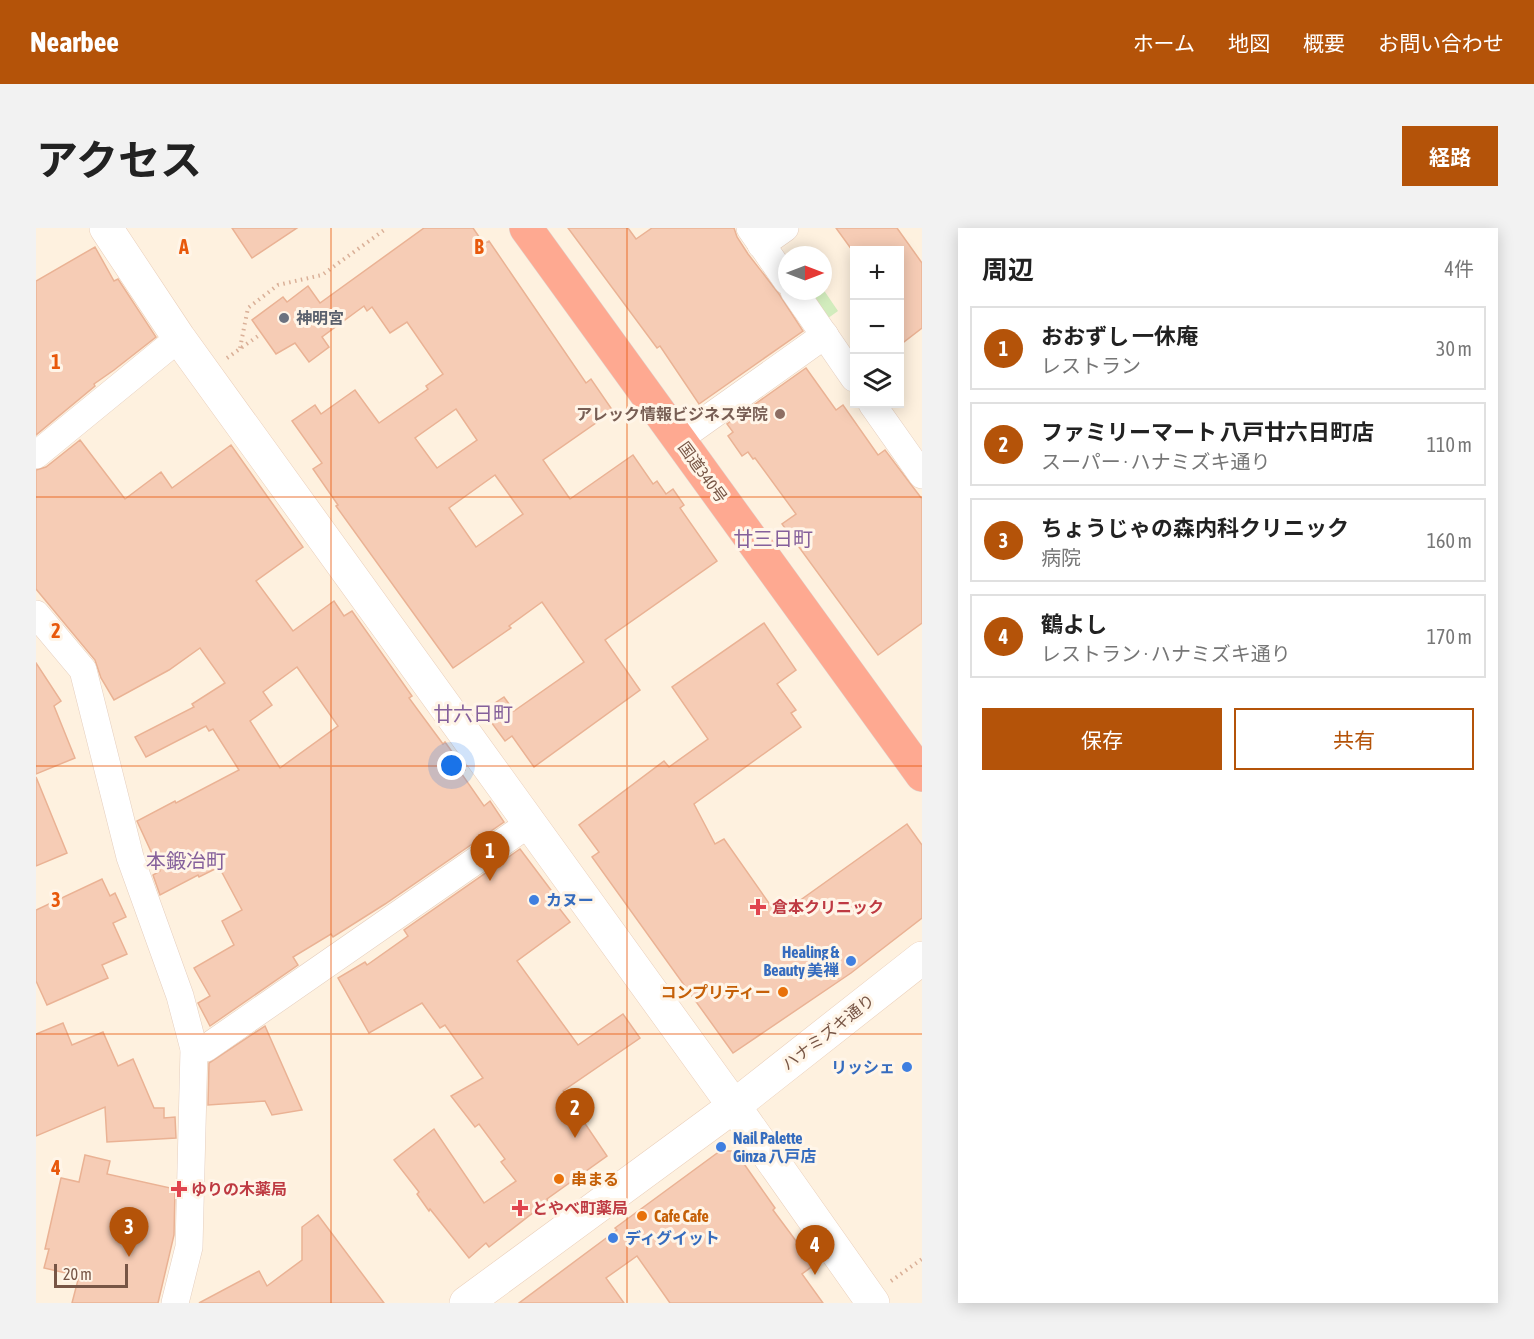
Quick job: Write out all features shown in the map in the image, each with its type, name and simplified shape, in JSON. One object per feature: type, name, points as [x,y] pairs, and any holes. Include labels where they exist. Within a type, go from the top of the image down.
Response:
[{"type":"highway","name":"国道340号","points":[[526,228],[922,775]]},
{"type":"street","points":[[106,228],[179,338],[734,1106],[878,1295]]},
{"type":"street","points":[[778,268],[755,236],[784,228]]},
{"type":"street","points":[[800,300],[850,371]]},
{"type":"street","points":[[679,439],[825,335]]},
{"type":"street","points":[[36,454],[179,338]]},
{"type":"street","points":[[876,408],[922,475]]},
{"type":"street","points":[[36,615],[83,670],[130,857],[180,996],[194,1049],[189,1247],[175,1303]]},
{"type":"street","points":[[194,1049],[207,1048],[530,823]]},
{"type":"street","name":"ハナミズキ通り","points":[[476,1300],[734,1106],[922,958]]},
{"type":"path","points":[[240,348],[248,308],[279,285],[322,275],[387,228]]},
{"type":"path","points":[[221,362],[258,336]]},
{"type":"path","points":[[878,1295],[922,1258]]},
{"type":"green space","points":[[808,300],[830,300],[838,311],[824,321]]},
{"type":"building","points":[[232,228],[297,228],[252,258]]},
{"type":"building","points":[[424,228],[473,228],[484,244],[489,241],[586,383],[591,379],[613,411],[543,460],[570,499],[633,455],[653,484],[657,481],[666,494],[673,489],[684,505],[680,508],[717,561],[605,640],[640,690],[534,767],[512,736],[505,741],[483,711],[504,697],[514,711],[584,662],[542,602],[509,626],[511,628],[453,668],[336,506],[338,505],[313,469],[322,463],[292,421],[315,405],[321,414],[355,390],[379,423],[428,389],[426,386],[443,374],[407,322],[390,333],[372,307],[367,311],[364,306],[322,337],[329,347],[309,362],[295,343],[276,354],[252,320],[283,297],[287,302],[308,286],[320,303]],"holes":[[[456,409],[477,440],[437,468],[415,438]],[[495,475],[523,514],[476,547],[449,508]]]},
{"type":"building","points":[[568,228],[628,228],[636,239],[652,228],[734,228],[748,254],[778,293],[778,300],[783,300],[803,331],[699,404],[660,346],[657,348]]},
{"type":"building","points":[[836,228],[897,228],[922,263],[922,328],[904,342],[904,246],[850,247]]},
{"type":"building","points":[[95,247],[114,281],[118,279],[156,337],[94,384],[95,386],[36,435],[36,281]]},
{"type":"building","points":[[806,368],[836,410],[843,405],[878,455],[885,450],[922,499],[922,623],[878,655],[782,524],[796,514],[755,458],[753,459],[748,452],[742,456],[728,436],[733,432],[727,424]]},
{"type":"building","points":[[80,440],[125,499],[161,472],[172,488],[231,445],[303,547],[256,581],[293,631],[334,601],[344,616],[352,611],[412,696],[409,698],[465,770],[461,773],[484,806],[490,801],[504,822],[385,904],[333,937],[331,934],[293,957],[298,965],[210,1026],[198,1003],[210,996],[194,968],[234,945],[222,921],[242,910],[219,867],[160,895],[153,875],[160,871],[137,821],[239,770],[213,729],[209,731],[206,726],[146,757],[135,737],[194,707],[192,704],[225,683],[200,648],[169,670],[114,700],[101,678],[95,660],[36,589],[36,470],[46,467]],"holes":[[[297,667],[338,726],[280,768],[250,721],[272,705],[263,692]]]},
{"type":"building","points":[[764,623],[796,670],[777,684],[796,710],[791,713],[801,727],[694,804],[715,844],[724,839],[778,916],[907,824],[922,845],[922,918],[851,973],[733,1053],[592,857],[599,852],[579,825],[664,761],[669,767],[708,739],[672,687]]},
{"type":"building","points":[[36,663],[61,701],[54,706],[75,758],[36,774]]},
{"type":"building","points":[[36,777],[67,853],[36,866]]},
{"type":"building","points":[[520,849],[563,906],[559,908],[570,922],[517,961],[578,1045],[623,1014],[640,1038],[563,1091],[607,1156],[547,1199],[548,1201],[489,1247],[486,1243],[469,1258],[430,1209],[429,1211],[417,1194],[419,1192],[394,1160],[434,1129],[484,1203],[516,1181],[501,1162],[505,1159],[479,1124],[475,1127],[451,1096],[483,1078],[445,1025],[440,1028],[422,1003],[369,1033],[338,978],[365,962],[367,965],[408,936],[404,930]]},
{"type":"building","points":[[102,879],[110,896],[115,893],[126,917],[113,923],[127,954],[102,965],[108,978],[47,1005],[36,981],[36,910]]},
{"type":"building","points":[[63,1023],[72,1045],[103,1032],[118,1066],[133,1059],[154,1108],[164,1108],[164,1118],[175,1117],[176,1138],[107,1142],[105,1107],[36,1136],[36,1034]]},
{"type":"building","points":[[265,1026],[302,1110],[272,1115],[265,1101],[208,1105],[209,1063]]},
{"type":"building","points":[[720,1151],[735,1151],[775,1208],[773,1210],[814,1265],[802,1274],[823,1303],[670,1303],[637,1256],[606,1278],[624,1303],[519,1303],[617,1230],[615,1228]]},
{"type":"building","points":[[85,1155],[110,1161],[107,1174],[175,1189],[174,1235],[158,1303],[72,1303],[79,1276],[44,1268],[49,1249],[45,1249],[61,1178],[79,1182]]},
{"type":"building","points":[[318,1215],[384,1303],[199,1303],[259,1271],[267,1286],[302,1260],[302,1227]]},
{"type":"place","name":"神明宮","points":[[284,318]]},
{"type":"place","name":"アレック情報ビジネス学院","points":[[780,414]]},
{"type":"place","name":"おおずし 一休庵","points":[[490,881]]},
{"type":"place","name":"カヌー","points":[[534,900]]},
{"type":"place","name":"倉本クリニック","points":[[758,907]]},
{"type":"place","name":"Healing & Beauty 美禅","points":[[851,961]]},
{"type":"place","name":"コンプリティー","points":[[783,992]]},
{"type":"place","name":"リッシェ","points":[[907,1067]]},
{"type":"place","name":"ファミリーマート 八戸廿六日町店","points":[[575,1138]]},
{"type":"place","name":"Nail Palette Ginza 八戸店","points":[[721,1147]]},
{"type":"place","name":"串まる","points":[[559,1179]]},
{"type":"place","name":"ゆりの木薬局","points":[[179,1189]]},
{"type":"place","name":"とやべ町薬局","points":[[520,1208]]},
{"type":"place","name":"Cafe Cafe","points":[[642,1216]]},
{"type":"place","name":"ディグイット","points":[[613,1238]]},
{"type":"place","name":"ちょうじゃの森内科クリニック","points":[[129,1257]]},
{"type":"place","name":"鶴よし","points":[[815,1275]]},
{"type":"district","name":"廿三日町","points":[[773,539]]},
{"type":"district","name":"廿六日町","points":[[473,714]]},
{"type":"district","name":"本鍛冶町","points":[[186,861]]}]
